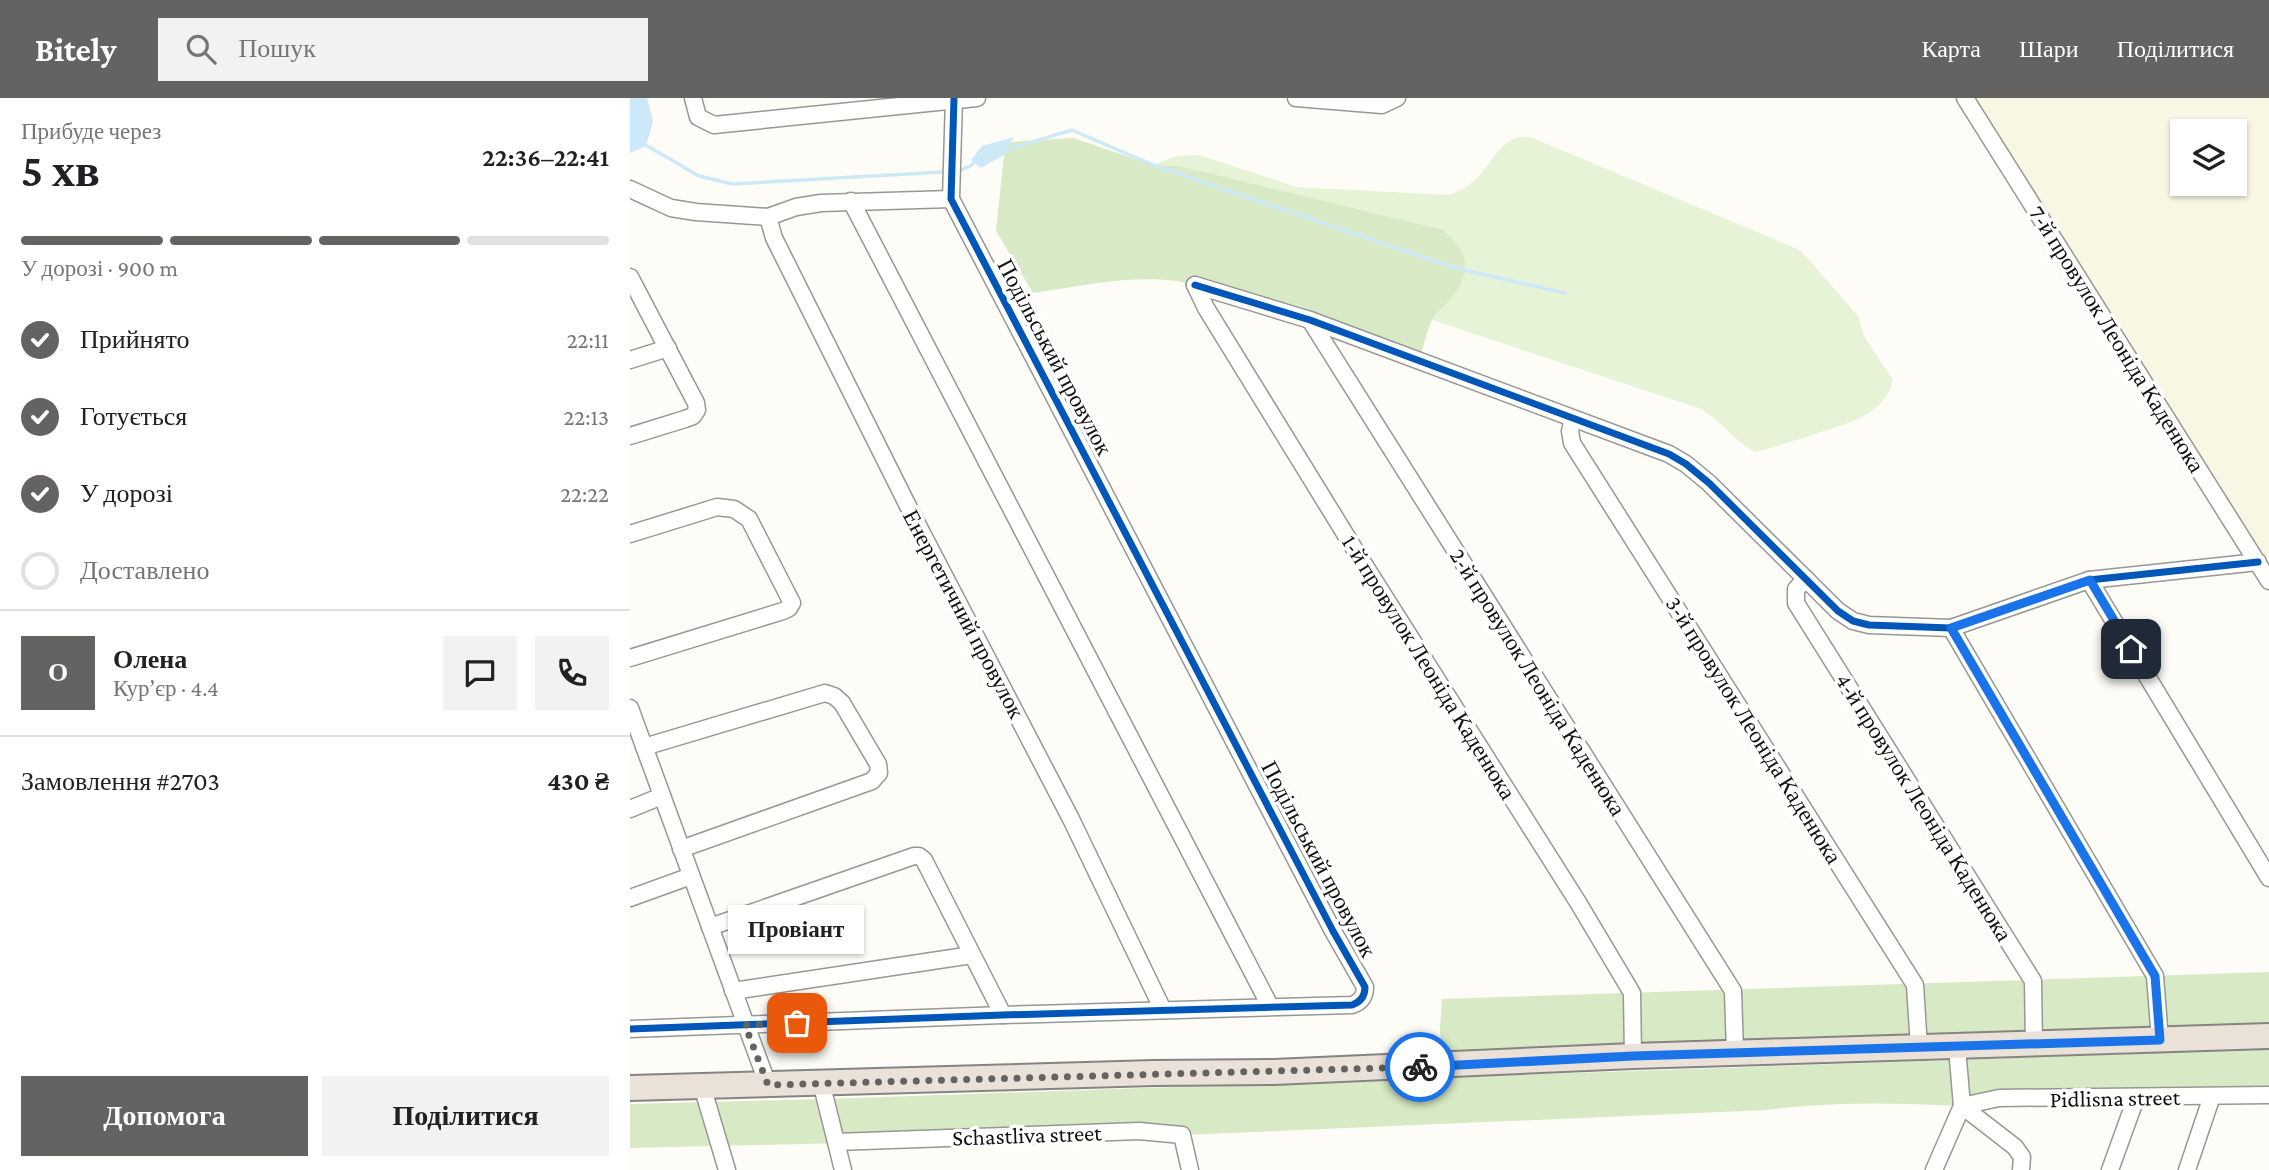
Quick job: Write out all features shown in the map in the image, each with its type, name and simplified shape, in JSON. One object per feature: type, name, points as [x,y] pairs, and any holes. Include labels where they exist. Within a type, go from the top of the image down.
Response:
[{"type":"highway","points":[[630,1088],[1274,1072],[1633,1056],[1957,1048],[2269,1036]]},
{"type":"street","points":[[693,98],[698,117],[714,125],[978,98]]},
{"type":"street","points":[[1296,98],[1382,105],[1397,98]]},
{"type":"street","name":"7-й провулок Леоніда Каденюка","points":[[1965,98],[2269,581]]},
{"type":"street","points":[[630,189],[671,208],[768,217],[808,204],[951,198],[954,100]]},
{"type":"street","name":"Подільський провулок","points":[[630,1029],[1352,1005],[1363,998],[1364,987],[951,198]]},
{"type":"street","points":[[851,201],[1270,1006]]},
{"type":"street","name":"Енергетичний провулок","points":[[768,217],[775,238],[909,510],[1048,774],[1163,1010]]},
{"type":"street","points":[[630,277],[696,402],[697,410],[693,416],[630,436]]},
{"type":"street","name":"1-й провулок Леоніда Каденюка","points":[[1310,320],[1195,285],[1206,308],[1348,539],[1632,993],[1633,1056]]},
{"type":"street","points":[[1310,320],[1668,454],[1686,464],[1709,483],[1838,611],[1853,621],[1869,625],[1951,628],[2090,580],[2258,562]]},
{"type":"street","name":"2-й провулок Леоніда Каденюка","points":[[1310,320],[1733,991],[1735,1053]]},
{"type":"street","points":[[630,360],[668,348]]},
{"type":"street","name":"3-й провулок Леоніда Каденюка","points":[[1573,419],[1570,431],[1572,443],[1915,985],[1919,1048]]},
{"type":"street","points":[[630,534],[717,507],[734,509],[749,519],[792,603],[783,611],[630,658]]},
{"type":"street","name":"4-й провулок Леоніда Каденюка","points":[[1806,579],[1796,589],[1796,603],[2033,981],[2034,1045]]},
{"type":"street","points":[[2090,580],[2269,878]]},
{"type":"street","points":[[1951,628],[2155,976],[2160,1040]]},
{"type":"street","points":[[644,747],[825,693],[842,703],[878,764],[879,773],[872,781],[681,849]]},
{"type":"street","points":[[630,708],[633,726],[644,747],[768,1085]]},
{"type":"street","points":[[630,808],[662,796]]},
{"type":"street","points":[[710,927],[917,856],[924,860],[1003,1015]]},
{"type":"street","points":[[630,898],[691,876]]},
{"type":"street","points":[[733,991],[972,955]]},
{"type":"street","points":[[1934,1170],[1962,1106],[1957,1048]]},
{"type":"street","points":[[821,1082],[843,1170]]},
{"type":"street","points":[[702,1086],[727,1170]]},
{"type":"street","name":"Pidlisna street","points":[[1962,1106],[1999,1098],[2269,1095]]},
{"type":"street","points":[[2187,1170],[2212,1096]]},
{"type":"street","points":[[2110,1170],[2136,1098]]},
{"type":"street","points":[[1962,1106],[2015,1147],[2022,1157],[2021,1170]]},
{"type":"street","name":"Schastliva street","points":[[836,1142],[1139,1130],[1182,1135],[1190,1170]]},
{"type":"shaded area","points":[[1965,98],[2269,98],[2269,556],[2258,562]]},
{"type":"green space","points":[[1519,137],[1530,137],[1803,253],[1858,316],[1864,336],[1893,380],[1889,393],[1881,403],[1859,418],[1755,452],[1701,409],[1432,320],[1455,293],[1211,174],[1179,166],[1153,165],[1177,156],[1199,155],[1297,187],[1448,195],[1462,190],[1472,182],[1501,148]]},
{"type":"green space","points":[[1073,138],[1153,165],[1179,166],[1443,230],[1463,255],[1465,272],[1462,281],[1431,322],[1420,359],[1178,281],[1124,280],[1033,293],[996,231],[1004,155],[1008,142]]},
{"type":"green space","points":[[2269,972],[2269,1025],[1442,1051],[1440,1029],[1442,999]]},
{"type":"green space","points":[[2269,1049],[2269,1095],[1962,1106],[1840,1104],[1767,1110],[1182,1135],[630,1148],[630,1104]]},
{"type":"water","points":[[630,98],[647,98],[653,121],[646,146],[630,153]]},
{"type":"water","points":[[1014,137],[1004,155],[981,168],[971,160],[982,146]]},
{"type":"waterway","points":[[1006,150],[1072,130],[1153,165],[1455,268],[1565,293]]},
{"type":"waterway","points":[[644,144],[699,176],[732,184],[943,172]]},
{"type":"waterway","points":[[959,171],[976,161]]},
{"type":"cycle path","points":[[630,1029],[1352,1005],[1360,1000],[1364,993],[1365,987],[1333,931],[951,199],[954,98]]},
{"type":"cycle path","points":[[1195,285],[1310,320],[1669,454],[1709,483],[1838,611],[1853,621],[1869,625],[1951,628],[2089,580],[2258,562]]},
{"type":"way so far","points":[[797,1023],[745,1025],[768,1085],[1420,1067]]},
{"type":"place","name":"Провіант","points":[[797,1023]]},
{"type":"route","points":[[1420,1067],[1633,1056],[2160,1040],[2155,976],[1951,628],[2090,580],[2131,649]]}]
